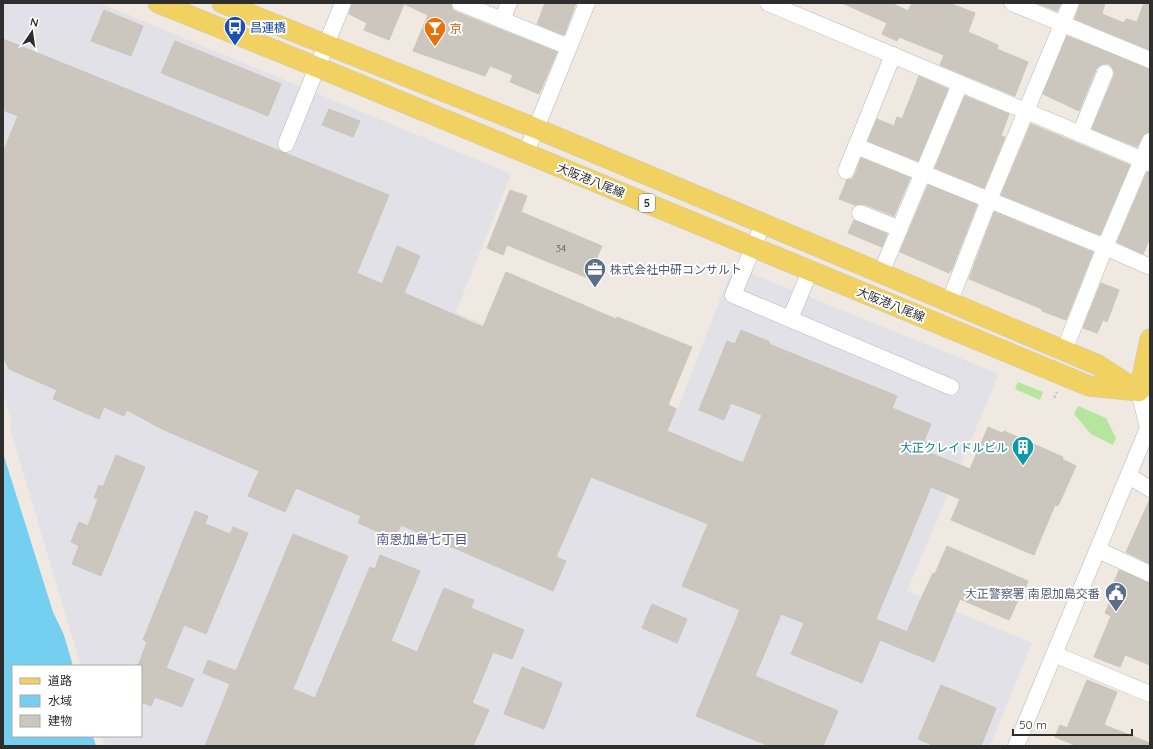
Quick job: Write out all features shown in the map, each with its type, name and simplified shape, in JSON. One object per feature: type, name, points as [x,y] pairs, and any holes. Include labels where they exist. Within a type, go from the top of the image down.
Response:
[{"type":"main road","name":"大阪港八尾線","points":[[158,3],[318,67],[1089,386],[1146,389]]},
{"type":"main road","name":"大阪港八尾線","points":[[222,3],[535,128],[1098,365],[1146,389]]},
{"type":"main road","points":[[1146,389],[1150,339]]},
{"type":"street","points":[[286,144],[343,3]]},
{"type":"street","points":[[460,3],[568,47]]},
{"type":"street","points":[[502,20],[509,3]]},
{"type":"street","points":[[526,153],[587,3]]},
{"type":"street","points":[[768,3],[1146,162]]},
{"type":"street","points":[[1012,3],[1150,60]]},
{"type":"street","points":[[949,303],[1071,3]]},
{"type":"street","points":[[846,171],[893,55]]},
{"type":"street","points":[[1080,134],[1105,73]]},
{"type":"street","points":[[881,273],[960,84]]},
{"type":"street","points":[[1064,351],[1105,247],[1146,162],[1150,141]]},
{"type":"street","points":[[856,146],[1105,247],[1150,268]]},
{"type":"street","points":[[860,213],[900,229]]},
{"type":"street","points":[[763,224],[733,295],[951,387]]},
{"type":"street","points":[[790,319],[810,271]]},
{"type":"street","points":[[1016,746],[1148,428],[1146,389]]},
{"type":"street","points":[[1129,476],[1150,489]]},
{"type":"street","points":[[1098,550],[1150,574]]},
{"type":"street","points":[[1054,654],[1150,694]]},
{"type":"path","points":[[1054,398],[1057,391]]},
{"type":"shaded area","points":[[3,3],[99,3],[511,174],[456,312],[678,408],[733,266],[999,374],[907,591],[1032,643],[990,746],[105,746],[102,737],[142,737],[142,665],[81,665],[9,425],[12,423],[3,394]]},
{"type":"green space","points":[[1018,382],[1043,392],[1040,400],[1015,389]]},
{"type":"green space","points":[[1078,406],[1106,418],[1116,438],[1113,445],[1091,434],[1074,414]]},
{"type":"water","points":[[3,453],[53,612],[64,635],[73,665],[12,665],[12,737],[93,737],[96,746],[3,746]]},
{"type":"building","points":[[352,3],[451,3],[452,9],[456,12],[557,52],[539,94],[510,82],[513,75],[490,66],[485,76],[413,51],[428,15],[404,4],[389,40],[364,30],[367,23],[349,14]]},
{"type":"building","points":[[545,3],[576,3],[564,35],[537,24]]},
{"type":"building","points":[[842,3],[891,3],[908,11],[912,3],[949,3],[975,13],[968,32],[998,45],[997,49],[1028,62],[1015,96],[940,65],[944,55],[899,37],[897,41],[882,34],[887,23]]},
{"type":"building","points":[[1037,3],[1061,3],[1057,11]]},
{"type":"building","points":[[1080,3],[1105,3],[1102,14],[1124,23],[1126,19],[1137,22],[1144,3],[1150,3],[1150,50],[1075,19]]},
{"type":"building","points":[[104,10],[143,26],[131,56],[91,41]]},
{"type":"building","points":[[1067,36],[1150,69],[1150,132],[1144,134],[1137,147],[1092,129],[1114,76],[1114,71],[1109,64],[1103,64],[1096,69],[1079,111],[1043,94]]},
{"type":"building","points":[[3,39],[389,195],[357,273],[382,284],[397,246],[420,256],[404,293],[483,327],[506,272],[616,319],[617,317],[692,347],[668,405],[676,409],[667,431],[743,463],[762,415],[731,403],[724,420],[699,410],[727,341],[735,344],[741,330],[770,342],[769,344],[897,396],[892,408],[931,424],[924,441],[933,445],[930,453],[970,469],[988,427],[1002,433],[1004,431],[1063,457],[1062,459],[1076,466],[1058,506],[1055,505],[1034,555],[951,520],[960,499],[931,487],[876,619],[907,632],[933,573],[935,574],[947,546],[1028,581],[1009,620],[960,599],[934,662],[880,640],[862,683],[791,654],[804,623],[781,614],[755,676],[838,711],[823,746],[769,746],[696,716],[740,610],[682,586],[708,524],[591,477],[556,557],[566,561],[553,591],[401,525],[395,539],[358,523],[361,516],[296,488],[285,512],[248,496],[259,471],[162,429],[127,410],[124,416],[104,407],[99,419],[53,399],[57,390],[9,369],[3,357],[3,152],[18,116],[3,110]]},
{"type":"building","points":[[175,41],[281,84],[268,116],[161,73]]},
{"type":"building","points":[[919,76],[948,89],[918,161],[868,141],[877,119],[894,126],[897,117],[902,119]]},
{"type":"building","points":[[965,96],[1009,114],[1001,136],[1005,137],[984,188],[935,168]]},
{"type":"building","points":[[329,109],[360,121],[353,137],[322,125]]},
{"type":"building","points":[[1031,124],[1130,165],[1100,235],[1001,195]]},
{"type":"building","points":[[861,158],[910,178],[894,216],[864,204],[855,205],[839,199],[847,180],[852,179],[855,175]]},
{"type":"building","points":[[1147,172],[1150,172],[1150,238],[1143,254],[1117,242]]},
{"type":"building","points":[[928,185],[977,205],[949,273],[900,252]]},
{"type":"building","name":"株式会社中研コンサルト","points":[[510,190],[527,196],[521,212],[602,246],[588,278],[507,245],[503,255],[487,248]]},
{"type":"building","points":[[994,212],[1093,252],[1066,320],[969,279]]},
{"type":"building","points":[[854,220],[887,234],[882,247],[848,233]]},
{"type":"building","points":[[1101,283],[1119,290],[1107,322],[1103,320],[1097,333],[1083,328]]},
{"type":"building","points":[[116,455],[145,467],[101,576],[72,564],[79,546],[71,542],[79,522],[88,526],[98,499],[94,498],[99,485],[103,487]]},
{"type":"building","points":[[1150,499],[1150,564],[1126,552]]},
{"type":"building","points":[[195,511],[208,516],[205,524],[230,534],[233,527],[248,533],[206,634],[184,625],[166,668],[194,679],[182,707],[155,697],[151,706],[142,702],[142,665],[138,665],[147,642],[143,640]]},
{"type":"building","points":[[293,534],[348,556],[293,689],[315,698],[370,567],[375,569],[380,555],[420,571],[391,641],[417,652],[444,588],[474,600],[471,608],[524,630],[512,659],[493,652],[472,703],[489,710],[473,746],[205,746],[230,684],[203,673],[208,660],[236,671]]},
{"type":"building","points":[[1119,570],[1150,583],[1150,665],[1125,655],[1120,667],[1094,657],[1111,616],[1105,613],[1111,599],[1108,598]]},
{"type":"building","points":[[652,604],[687,619],[677,643],[642,628]]},
{"type":"building","points":[[522,667],[562,683],[544,729],[504,714]]},
{"type":"building","points":[[1087,680],[1117,692],[1104,725],[1150,743],[1150,746],[1077,746],[1055,737],[1060,725],[1067,728]]},
{"type":"building","points":[[941,685],[996,708],[981,746],[934,746],[918,739]]},
{"type":"place","name":"昌運橋","points":[[235,46]]},
{"type":"place","name":"京","points":[[435,48]]},
{"type":"place","name":"株式会社中研コンサルト","points":[[595,288]]},
{"type":"place","name":"大正クレイドルビル","points":[[1023,466]]},
{"type":"place","name":"大正警察署 南恩加島交番","points":[[1116,612]]},
{"type":"district","name":"南恩加島七丁目","points":[[422,539]]}]
